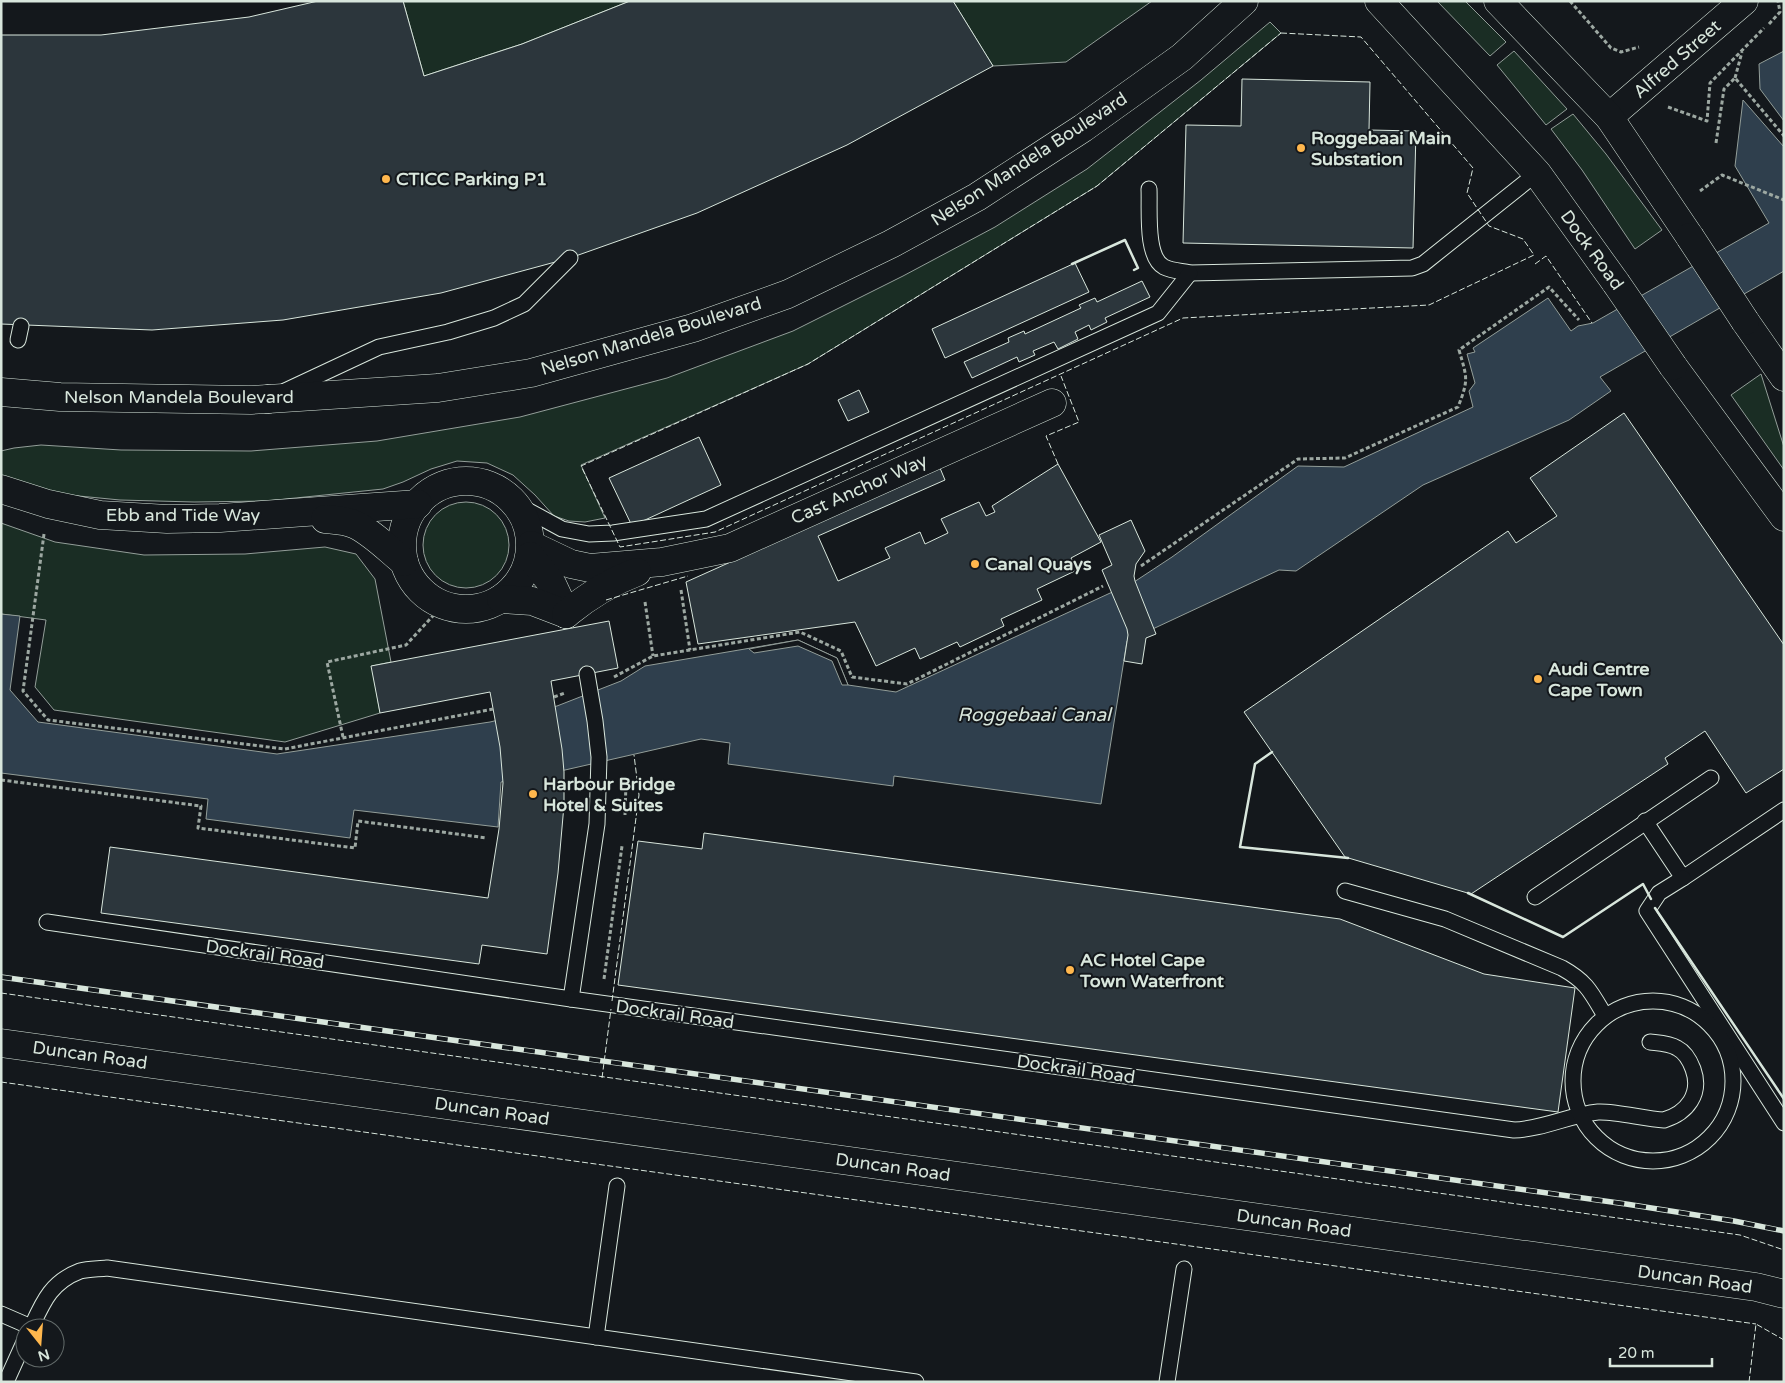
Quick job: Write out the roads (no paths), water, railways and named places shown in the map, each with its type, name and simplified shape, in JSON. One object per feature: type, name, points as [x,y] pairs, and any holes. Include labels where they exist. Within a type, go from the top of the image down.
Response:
[{"type":"main road","name":"Nelson Mandela Boulevard","points":[[1,392],[60,396],[268,399],[438,388],[531,373],[693,328],[788,294],[891,244],[977,197],[1082,128],[1182,58],[1244,1]]},
{"type":"main road","name":"Dock Road","points":[[1378,1],[1537,173],[1673,366],[1784,517]]},
{"type":"main road","points":[[1498,1],[1609,117],[1784,377]]},
{"type":"main road","name":"Alfred Street","points":[[1609,117],[1744,1]]},
{"type":"main road","name":"Cast Anchor Way","points":[[530,550],[571,564],[590,568],[662,562],[730,548],[1052,403]]},
{"type":"main road","points":[[456,482],[478,482],[499,490],[516,504],[527,523],[530,550],[527,566],[517,585],[501,599],[483,607],[463,610],[443,605],[426,595],[412,580],[404,562],[402,542],[407,521],[418,504],[435,489],[456,482]]},
{"type":"main road","name":"Ebb and Tide Way","points":[[1,489],[48,504],[100,515],[167,519],[278,515],[418,504]]},
{"type":"main road","name":"Ebb and Tide Way","points":[[278,515],[343,521],[356,525],[404,562]]},
{"type":"main road","points":[[530,550],[552,584],[569,621]]},
{"type":"main road","name":"Cast Anchor Way","points":[[569,621],[584,599],[616,580],[662,562]]},
{"type":"main road","points":[[501,599],[532,602],[569,621]]},
{"type":"main road","name":"Duncan Road","points":[[1,1043],[1756,1287],[1784,1294]]},
{"type":"lane","points":[[1149,189],[1151,246],[1155,258],[1162,266],[1174,270],[1190,273],[1418,267],[1537,173]]},
{"type":"lane","points":[[268,399],[379,346],[448,332],[494,318],[524,304],[570,258]]},
{"type":"lane","points":[[516,504],[562,530],[589,534],[613,533],[706,519],[1158,313],[1190,273]]},
{"type":"lane","points":[[571,999],[594,846],[598,789],[599,757],[588,679]]},
{"type":"lane","points":[[1535,896],[1710,778]]},
{"type":"lane","points":[[1782,812],[1659,893],[1647,911],[1784,1123]]},
{"type":"lane","points":[[1645,821],[1683,878]]},
{"type":"lane","points":[[1345,891],[1445,919],[1562,968],[1576,976],[1587,986],[1605,1016]]},
{"type":"lane","name":"Dockrail Road","points":[[47,922],[571,999],[1514,1130],[1548,1126],[1580,1115],[1601,1112],[1664,1120],[1673,1118],[1684,1110],[1694,1098],[1696,1088],[1695,1074],[1691,1062],[1678,1048],[1650,1042]]},
{"type":"lane","points":[[1648,1001],[1671,1002],[1693,1011],[1711,1025],[1724,1044],[1732,1066],[1733,1089],[1727,1112],[1715,1131],[1698,1147],[1677,1157],[1654,1161],[1631,1158],[1610,1149],[1592,1134],[1580,1115],[1573,1094],[1573,1072],[1578,1050],[1589,1032],[1605,1016],[1625,1005],[1648,1001]]},
{"type":"lane","points":[[596,1337],[616,1186]]},
{"type":"lane","points":[[36,1318],[45,1299],[59,1282],[82,1271],[107,1268],[916,1382]]},
{"type":"lane","points":[[1167,1382],[1184,1269]]},
{"type":"lane","points":[[1,1314],[15,1323]]},
{"type":"lane","points":[[6,1382],[7,1362],[15,1351]]},
{"type":"water","points":[[1784,51],[1784,121],[1760,89],[1759,64]]},
{"type":"water","name":"Roggebaai Canal","points":[[1743,100],[1784,147],[1784,271],[1600,377],[1611,391],[1569,420],[1423,485],[1296,571],[1279,570],[1127,641],[1101,804],[894,776],[893,786],[728,764],[730,743],[701,739],[565,770],[501,782],[498,827],[354,810],[350,838],[206,819],[208,799],[1,773],[1,614],[20,616],[10,690],[38,722],[277,754],[490,722],[557,706],[621,681],[645,666],[798,640],[837,658],[848,685],[896,692],[1134,582],[1172,557],[1298,466],[1344,467],[1473,407],[1469,391],[1475,383],[1467,354],[1475,352],[1473,348],[1548,298],[1571,331],[1578,326],[1593,323],[1769,223],[1735,166]]},
{"type":"railway","points":[[1,977],[1626,1204],[1784,1231]]},
{"type":"place","name":"Roggebaai Main Substation","points":[[1301,148]]},
{"type":"place","name":"CTICC Parking P1","points":[[386,179]]},
{"type":"place","name":"Canal Quays","points":[[975,564]]},
{"type":"place","name":"Audi Centre Cape Town","points":[[1538,679]]},
{"type":"place","name":"Harbour Bridge Hotel & Suites","points":[[533,794]]},
{"type":"place","name":"AC Hotel Cape Town Waterfront","points":[[1070,970]]}]
